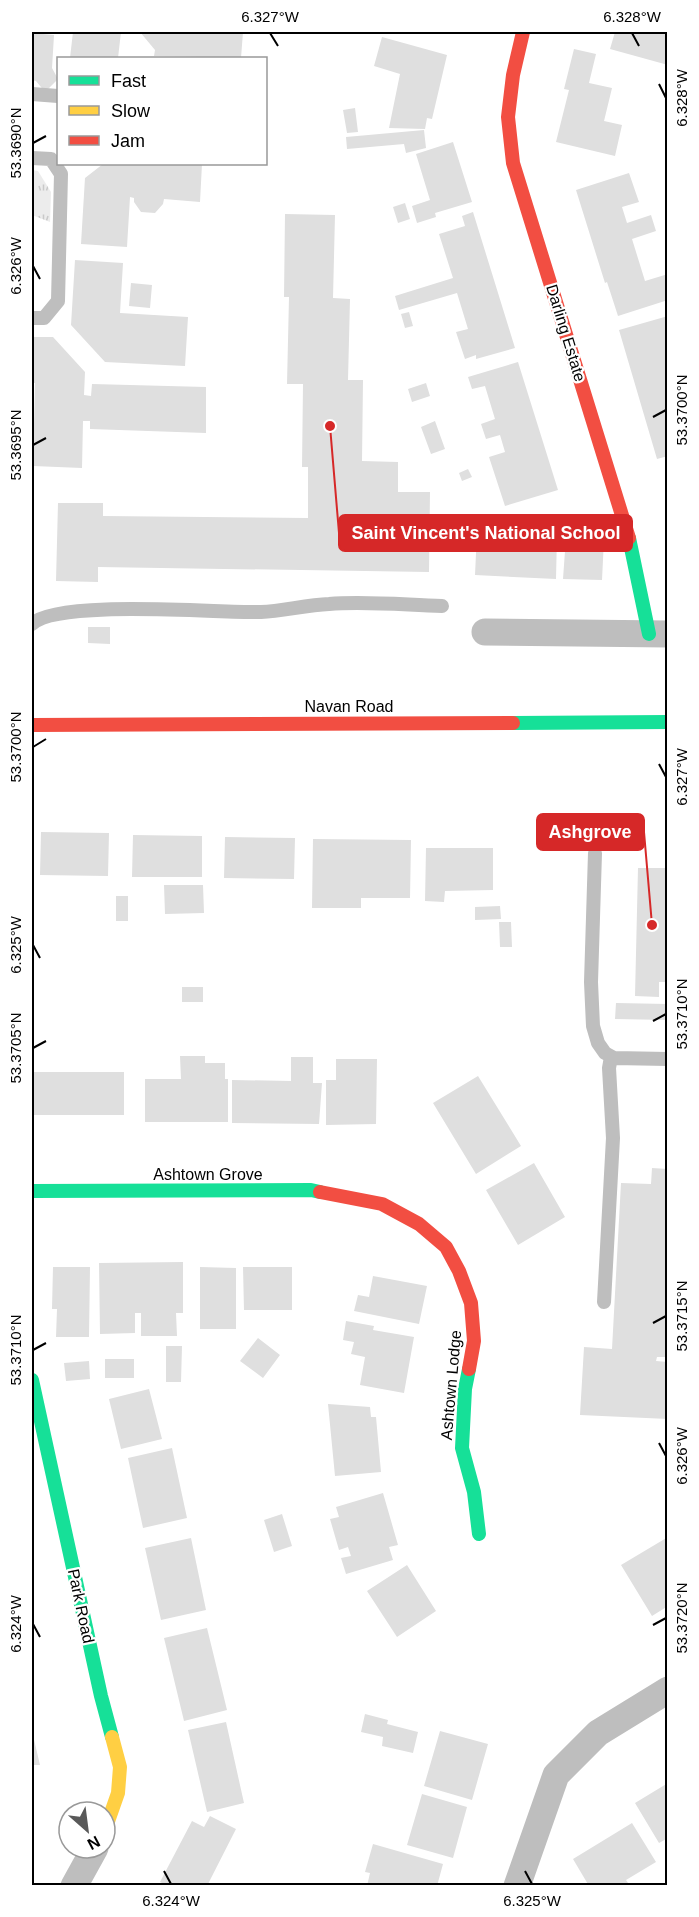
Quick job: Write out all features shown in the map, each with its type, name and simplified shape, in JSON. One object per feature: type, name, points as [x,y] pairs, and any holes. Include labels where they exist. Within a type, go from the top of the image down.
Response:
[{"type":"street","name":"Darling Estate","points":[[485,632],[658,634],[513,163],[508,117],[513,75],[523,32]]},
{"type":"street","name":"Navan Road","points":[[32,725],[668,722]]},
{"type":"street","name":"Ashtown Grove","points":[[32,1191],[311,1190],[382,1204]]},
{"type":"street","name":"Ashtown Lodge","points":[[382,1204],[419,1224],[446,1247],[459,1271],[471,1304],[474,1341],[465,1389],[462,1448],[474,1492],[479,1534]]},
{"type":"street","name":"Park Road","points":[[32,1380],[101,1696],[120,1767],[116,1800]]},
{"type":"street","points":[[517,1886],[556,1775],[598,1733],[668,1690]]},
{"type":"street","points":[[74,1886],[88,1860]]},
{"type":"lane","points":[[32,94],[57,96]]},
{"type":"lane","points":[[32,158],[51,159],[61,174],[58,301],[44,318],[32,318]]},
{"type":"lane","points":[[32,624],[36,619],[66,611],[142,609],[262,612],[329,603],[442,606]]},
{"type":"lane","points":[[596,853],[591,982],[593,1026],[598,1043],[611,1057],[668,1059]]},
{"type":"lane","points":[[604,1302],[613,1138],[609,1068],[611,1057]]},
{"type":"green space","points":[[32,170],[38,171],[51,192],[50,222],[32,215]]},
{"type":"building","points":[[73,32],[121,32],[118,57],[70,57]]},
{"type":"building","points":[[140,32],[243,32],[241,57],[154,56],[155,50]]},
{"type":"building","points":[[615,32],[668,32],[668,65],[610,49]]},
{"type":"building","points":[[32,33],[54,35],[52,68],[57,80],[45,92],[36,81],[32,80]]},
{"type":"building","points":[[382,37],[447,55],[432,119],[427,118],[425,129],[389,128],[400,74],[374,66]]},
{"type":"building","points":[[574,49],[596,54],[589,83],[612,88],[604,121],[622,125],[615,156],[556,142],[569,90],[564,89]]},
{"type":"building","points":[[355,108],[358,132],[347,133],[343,110]]},
{"type":"building","points":[[424,130],[426,148],[406,153],[404,144],[347,149],[346,137]]},
{"type":"building","points":[[453,142],[472,202],[435,213],[436,217],[417,223],[412,206],[430,200],[416,154]]},
{"type":"building","points":[[102,165],[202,165],[200,202],[164,199],[163,204],[155,213],[141,212],[134,198],[130,197],[127,247],[81,244],[85,178]]},
{"type":"building","points":[[629,173],[639,202],[622,207],[627,223],[651,215],[656,231],[632,239],[645,281],[668,274],[668,300],[618,316],[607,282],[605,283],[576,190]]},
{"type":"building","points":[[405,203],[410,219],[398,223],[393,207]]},
{"type":"building","points":[[473,212],[515,348],[476,359],[476,355],[465,359],[456,332],[468,329],[457,293],[399,310],[395,296],[453,278],[439,234],[465,226],[462,216]]},
{"type":"building","points":[[285,214],[335,215],[333,298],[350,299],[348,380],[363,380],[362,461],[398,462],[398,492],[430,492],[429,572],[98,567],[98,582],[56,581],[58,503],[103,503],[103,516],[308,518],[308,467],[302,467],[303,384],[287,384],[289,297],[284,297]]},
{"type":"building","points":[[75,260],[123,263],[120,313],[188,317],[185,366],[105,362],[71,325]]},
{"type":"building","points":[[131,283],[152,285],[150,308],[129,306]]},
{"type":"building","points":[[409,312],[413,326],[405,328],[401,314]]},
{"type":"building","points":[[668,316],[668,349],[665,350],[668,360],[668,456],[657,459],[619,330]]},
{"type":"building","points":[[32,337],[53,337],[85,372],[84,395],[91,396],[92,384],[206,387],[206,433],[90,429],[90,421],[83,421],[82,468],[33,466],[35,383],[32,383]]},
{"type":"building","points":[[518,362],[558,490],[505,506],[489,457],[505,452],[500,435],[486,439],[481,424],[495,419],[485,386],[472,389],[468,377]]},
{"type":"building","points":[[426,383],[430,396],[412,402],[408,389]]},
{"type":"building","points":[[435,421],[445,449],[431,454],[421,427]]},
{"type":"building","points":[[468,469],[472,477],[462,481],[459,473]]},
{"type":"building","points":[[477,532],[557,535],[556,579],[475,575]]},
{"type":"building","points":[[566,537],[604,539],[602,580],[563,579]]},
{"type":"building","points":[[88,627],[110,627],[110,644],[88,643]]},
{"type":"building","points":[[41,832],[109,833],[108,876],[40,875]]},
{"type":"building","points":[[133,835],[202,836],[202,877],[132,877]]},
{"type":"building","points":[[225,837],[295,838],[294,879],[224,878]]},
{"type":"building","points":[[313,839],[411,840],[410,898],[361,898],[361,908],[312,908]]},
{"type":"building","points":[[426,848],[493,848],[493,890],[445,891],[444,902],[425,901]]},
{"type":"building","points":[[638,868],[668,868],[668,982],[659,982],[659,997],[635,996]]},
{"type":"building","points":[[164,885],[203,885],[204,913],[165,914]]},
{"type":"building","points":[[116,896],[128,896],[128,921],[116,921]]},
{"type":"building","points":[[500,906],[501,919],[475,920],[475,907]]},
{"type":"building","points":[[499,922],[511,922],[512,947],[500,947]]},
{"type":"building","points":[[182,987],[203,987],[203,1002],[182,1002]]},
{"type":"building","points":[[616,1003],[668,1004],[668,1020],[615,1019]]},
{"type":"building","points":[[180,1056],[205,1056],[205,1063],[225,1063],[225,1079],[228,1079],[228,1122],[145,1122],[145,1079],[181,1079]]},
{"type":"building","points":[[291,1057],[313,1057],[313,1083],[322,1083],[319,1124],[232,1123],[232,1080],[291,1081]]},
{"type":"building","points":[[336,1059],[377,1059],[376,1124],[326,1125],[326,1080],[336,1080]]},
{"type":"building","points":[[33,1072],[124,1072],[124,1115],[33,1115]]},
{"type":"building","points":[[478,1076],[521,1146],[476,1174],[433,1103]]},
{"type":"building","points":[[534,1163],[565,1217],[518,1245],[486,1190]]},
{"type":"building","points":[[652,1168],[668,1169],[668,1357],[657,1357],[656,1361],[668,1362],[668,1419],[580,1415],[584,1347],[612,1349],[621,1183],[651,1184]]},
{"type":"building","points":[[183,1262],[183,1313],[176,1313],[177,1336],[141,1336],[141,1313],[135,1313],[135,1333],[100,1334],[99,1263]]},
{"type":"building","points":[[53,1267],[90,1267],[89,1337],[56,1337],[57,1309],[52,1309]]},
{"type":"building","points":[[200,1267],[236,1268],[236,1329],[200,1329]]},
{"type":"building","points":[[243,1267],[292,1267],[292,1310],[244,1310]]},
{"type":"building","points":[[373,1276],[427,1286],[419,1324],[354,1311],[358,1295],[369,1297]]},
{"type":"building","points":[[346,1321],[374,1326],[373,1330],[414,1337],[404,1393],[360,1385],[365,1357],[351,1354],[354,1342],[343,1340]]},
{"type":"building","points":[[258,1338],[280,1355],[263,1378],[240,1361]]},
{"type":"building","points":[[166,1346],[182,1346],[181,1382],[166,1382]]},
{"type":"building","points":[[105,1359],[134,1359],[134,1378],[105,1378]]},
{"type":"building","points":[[89,1361],[90,1379],[66,1381],[64,1363]]},
{"type":"building","points":[[149,1389],[162,1439],[121,1449],[109,1399]]},
{"type":"building","points":[[328,1404],[370,1407],[371,1417],[376,1417],[381,1472],[335,1476]]},
{"type":"building","points":[[172,1448],[187,1518],[143,1528],[128,1458]]},
{"type":"building","points":[[383,1493],[398,1545],[389,1547],[393,1560],[346,1574],[341,1558],[351,1556],[348,1547],[339,1550],[330,1519],[339,1517],[336,1507]]},
{"type":"building","points":[[282,1514],[292,1546],[274,1552],[264,1520]]},
{"type":"building","points":[[668,1537],[668,1606],[652,1616],[621,1565]]},
{"type":"building","points":[[191,1538],[206,1610],[161,1620],[145,1548]]},
{"type":"building","points":[[407,1565],[436,1611],[397,1637],[367,1591]]},
{"type":"building","points":[[207,1628],[227,1710],[184,1721],[164,1638]]},
{"type":"building","points":[[365,1714],[388,1720],[387,1724],[418,1732],[413,1753],[382,1746],[383,1737],[361,1732]]},
{"type":"building","points":[[226,1722],[244,1803],[207,1812],[188,1730]]},
{"type":"building","points":[[32,1731],[40,1765],[32,1765]]},
{"type":"building","points":[[440,1731],[488,1744],[472,1800],[424,1786]]},
{"type":"building","points":[[668,1783],[668,1838],[659,1843],[635,1803]]},
{"type":"building","points":[[422,1794],[467,1807],[453,1858],[407,1845]]},
{"type":"building","points":[[210,1816],[236,1829],[207,1886],[168,1886],[160,1882],[192,1821],[204,1827]]},
{"type":"building","points":[[632,1823],[656,1862],[626,1880],[630,1886],[589,1886],[573,1859]]},
{"type":"building","points":[[373,1844],[443,1864],[437,1886],[367,1886],[370,1873],[365,1872]]},
{"type":"traffic: fast","points":[[629,538],[649,634]]},
{"type":"traffic: fast","points":[[513,723],[668,722]]},
{"type":"traffic: fast","points":[[32,1191],[311,1190],[320,1192]]},
{"type":"traffic: fast","points":[[469,1369],[465,1389],[462,1448],[474,1492],[479,1534]]},
{"type":"traffic: fast","points":[[32,1380],[112,1737]]},
{"type":"traffic: slow","points":[[112,1737],[120,1767],[116,1800]]},
{"type":"traffic: jam","points":[[523,32],[513,75],[508,117],[513,163],[629,538]]},
{"type":"traffic: jam","points":[[32,725],[513,723]]},
{"type":"traffic: jam","points":[[320,1192],[382,1204],[419,1224],[446,1247],[459,1271],[471,1303],[474,1341],[469,1369]]},
{"type":"place","name":"Saint Vincent's National School","points":[[330,426]]},
{"type":"place","name":"Ashgrove","points":[[652,925]]}]
